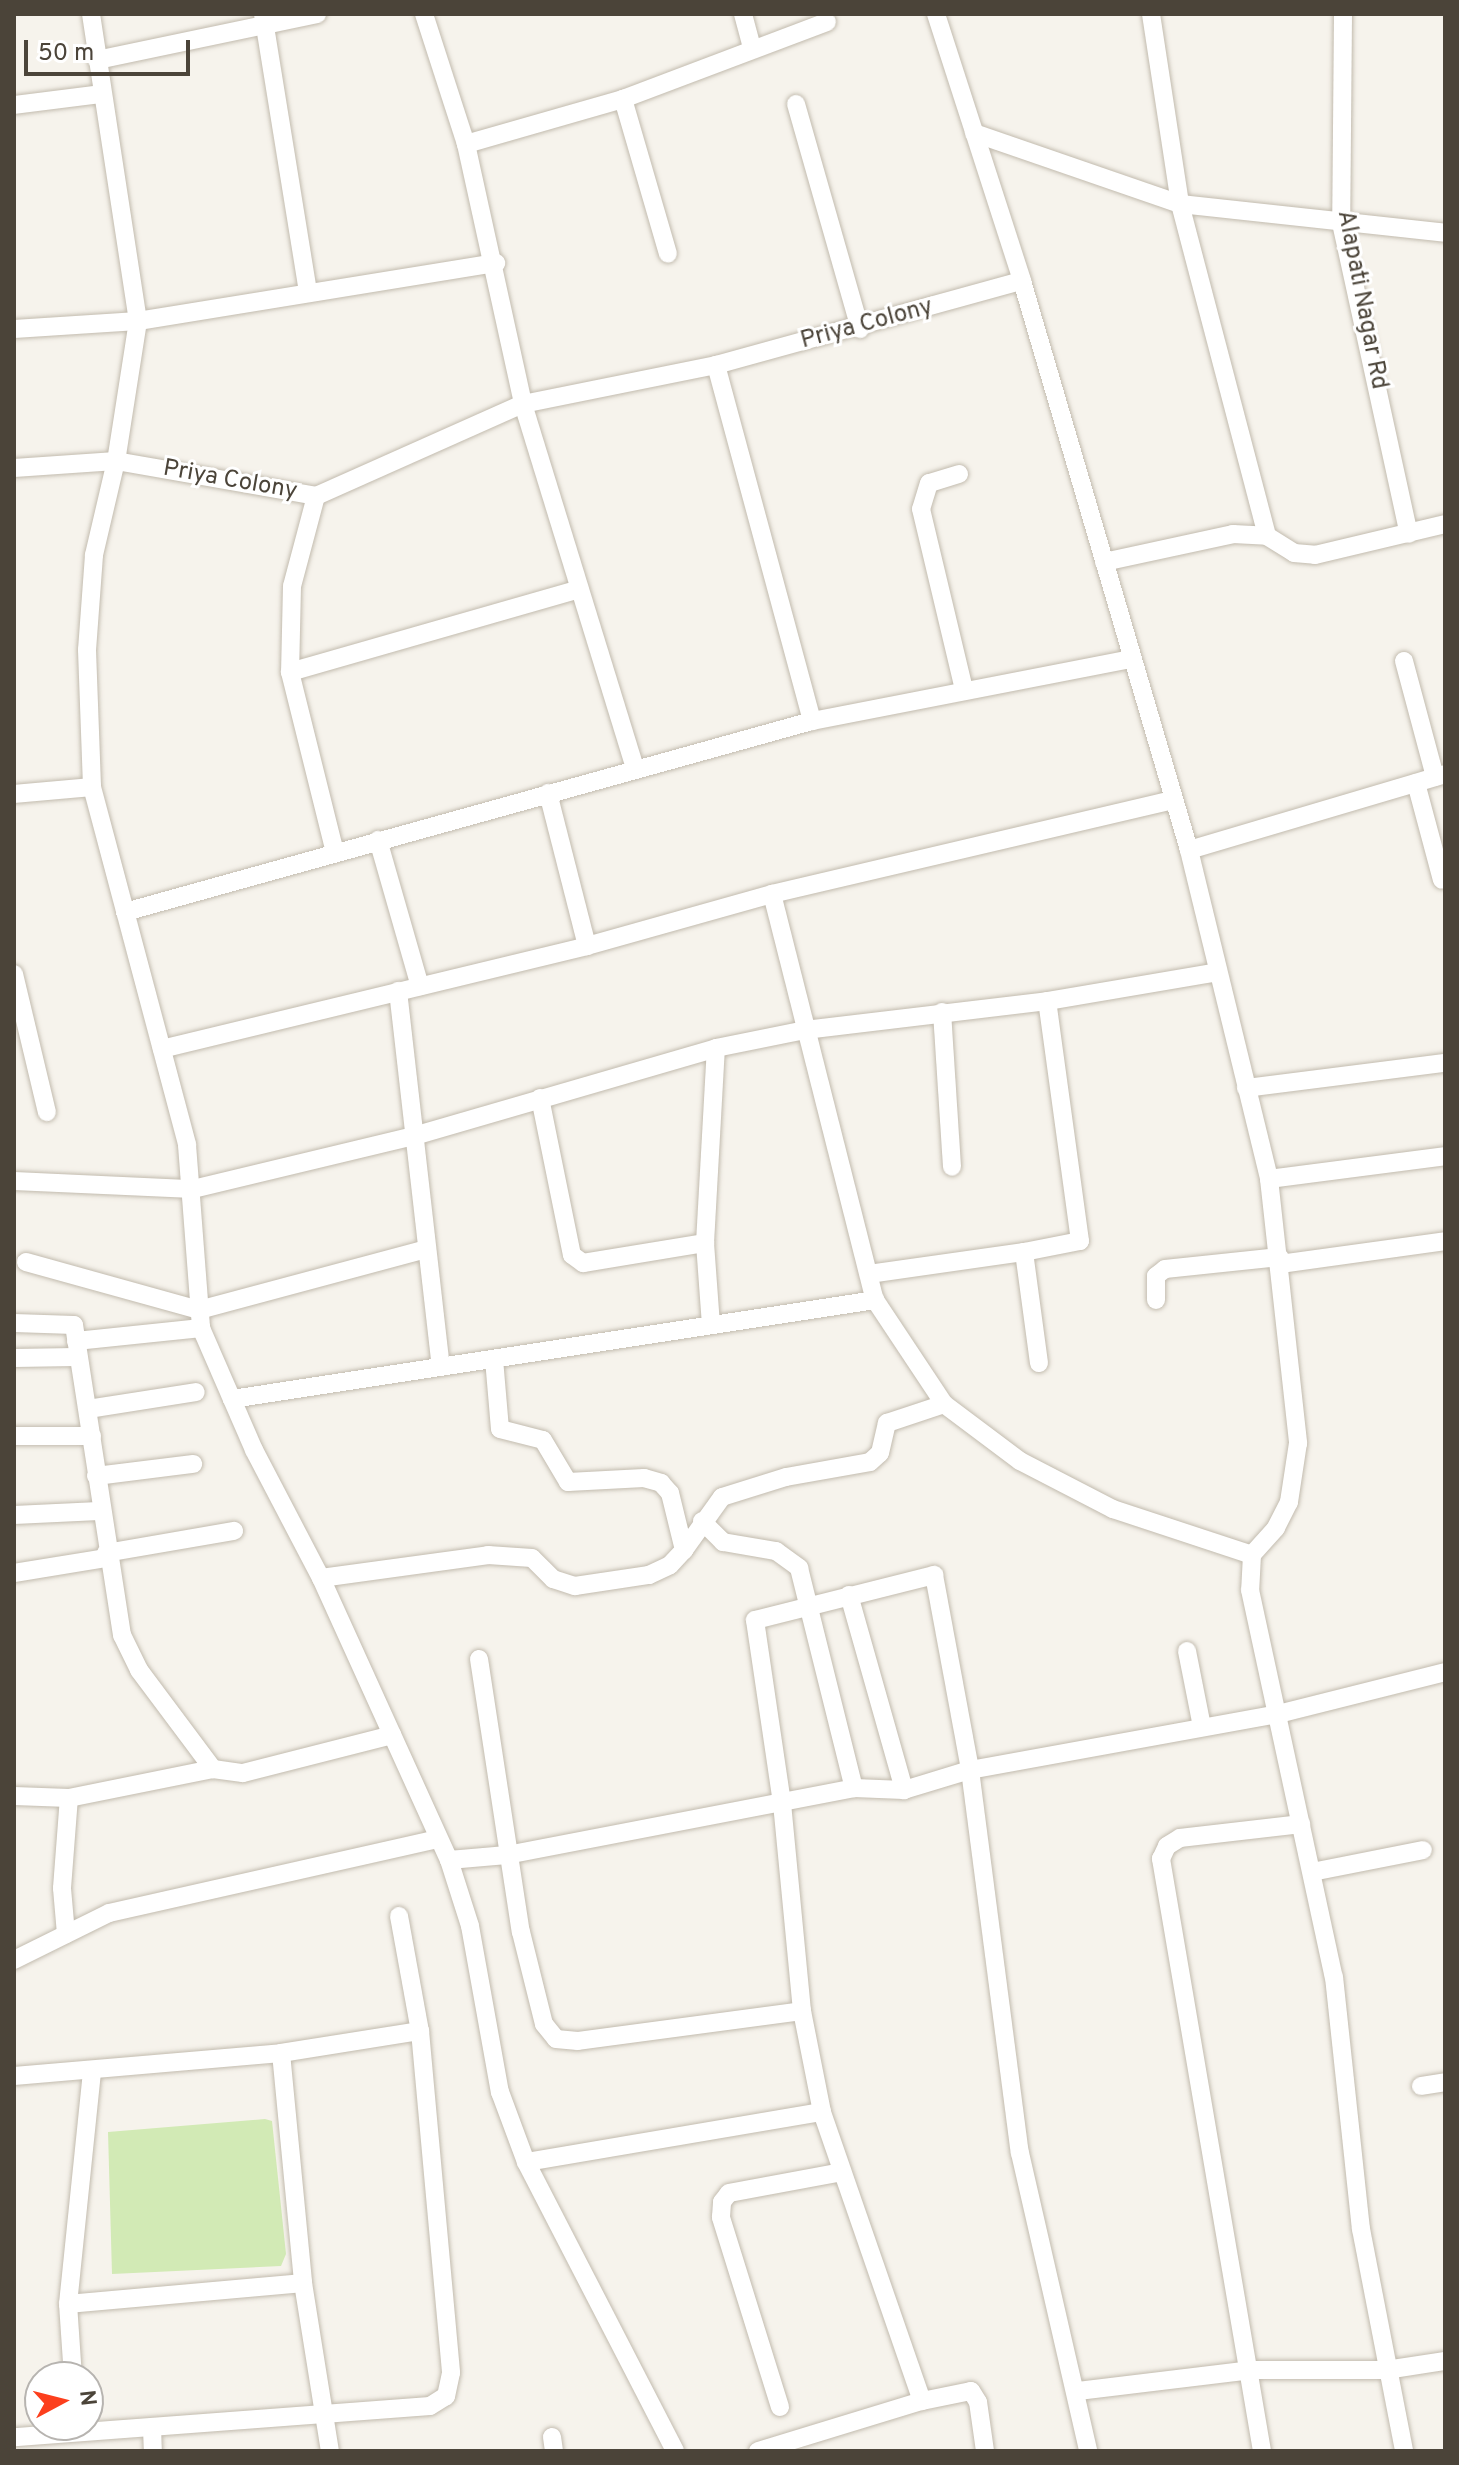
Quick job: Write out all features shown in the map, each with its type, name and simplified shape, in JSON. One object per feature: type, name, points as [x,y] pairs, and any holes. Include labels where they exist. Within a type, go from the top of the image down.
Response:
[{"type":"street","points":[[91,14],[138,321],[116,461],[94,555],[87,650],[92,787],[162,1049],[193,1189],[200,1319],[232,1399],[321,1578],[449,1860],[470,1926],[500,2092],[526,2162],[675,2451]]},
{"type":"street","points":[[97,60],[263,19],[317,14]]},
{"type":"street","points":[[424,14],[466,144],[496,263],[523,404],[635,768]]},
{"type":"street","points":[[743,14],[752,48]]},
{"type":"street","points":[[936,14],[1022,281],[1189,850],[1269,1179],[1298,1443],[1289,1502],[1276,1528],[1252,1555],[1250,1590],[1274,1715],[1334,1977],[1361,2229],[1404,2451]]},
{"type":"street","points":[[1151,14],[1180,204],[1267,536]]},
{"type":"street","name":"Alapati Nagar Rd","points":[[1343,14],[1341,223],[1409,534]]},
{"type":"street","points":[[263,19],[308,292]]},
{"type":"street","points":[[466,144],[623,99],[827,22]]},
{"type":"street","points":[[14,105],[101,94]]},
{"type":"street","points":[[623,99],[668,254]]},
{"type":"street","points":[[796,104],[860,329]]},
{"type":"street","points":[[974,133],[1180,204],[1445,233]]},
{"type":"street","points":[[14,329],[138,321],[496,263]]},
{"type":"street","name":"Priya Colony","points":[[14,468],[116,461],[316,496],[523,404],[716,365],[860,329],[1022,281]]},
{"type":"street","points":[[716,365],[812,721]]},
{"type":"street","points":[[959,474],[929,483],[921,509],[964,690]]},
{"type":"street","points":[[316,496],[292,586],[290,672],[335,852]]},
{"type":"street","points":[[1104,562],[1233,534],[1267,536],[1294,553],[1315,555],[1445,524]]},
{"type":"street","points":[[290,672],[579,589]]},
{"type":"street","points":[[125,912],[812,721],[1131,659]]},
{"type":"street","points":[[1189,850],[1440,776],[1404,661]]},
{"type":"street","points":[[1416,783],[1442,880]]},
{"type":"street","points":[[14,794],[92,787]]},
{"type":"street","points":[[548,793],[587,946]]},
{"type":"street","points":[[162,1049],[587,946],[772,894],[1173,800]]},
{"type":"street","points":[[378,840],[420,986]]},
{"type":"street","points":[[772,894],[875,1300],[944,1404],[1020,1461],[1113,1509],[1252,1555]]},
{"type":"street","points":[[14,1181],[193,1189],[414,1136],[716,1048],[805,1030],[1047,1001],[1218,972]]},
{"type":"street","points":[[14,974],[47,1112]]},
{"type":"street","points":[[398,991],[441,1367]]},
{"type":"street","points":[[869,1274],[1080,1241],[1047,1001]]},
{"type":"street","points":[[942,1012],[952,1167]]},
{"type":"street","points":[[711,1325],[705,1243],[716,1048]]},
{"type":"street","points":[[1246,1088],[1445,1063]]},
{"type":"street","points":[[540,1098],[572,1255],[583,1263],[705,1243]]},
{"type":"street","points":[[1269,1179],[1445,1156]]},
{"type":"street","points":[[1156,1300],[1156,1276],[1165,1269],[1445,1241]]},
{"type":"street","points":[[14,1358],[76,1349],[200,1319],[426,1249]]},
{"type":"street","points":[[1024,1252],[1039,1363]]},
{"type":"street","points":[[26,1262],[200,1319]]},
{"type":"street","points":[[232,1399],[875,1300]]},
{"type":"street","points":[[14,1323],[72,1324],[92,1436],[106,1555],[122,1635],[139,1670],[213,1769]]},
{"type":"street","points":[[494,1359],[500,1429],[543,1440],[568,1482],[644,1478],[661,1483],[670,1493],[684,1550]]},
{"type":"street","points":[[88,1409],[196,1392]]},
{"type":"street","points":[[321,1578],[488,1555],[532,1558],[553,1579],[575,1586],[649,1575],[670,1565],[684,1550],[702,1521],[733,1491],[870,1462],[880,1453],[887,1423],[944,1404]]},
{"type":"street","points":[[14,1436],[92,1436]]},
{"type":"street","points":[[96,1476],[193,1464]]},
{"type":"street","points":[[14,1515],[99,1511]]},
{"type":"street","points":[[702,1521],[723,1542],[776,1551],[799,1568],[854,1788]]},
{"type":"street","points":[[14,1573],[234,1531]]},
{"type":"street","points":[[922,2401],[822,2112],[802,2011],[782,1803],[755,1620],[934,1575],[970,1770],[1020,2153],[1078,2391],[1088,2451]]},
{"type":"street","points":[[849,1595],[904,1790]]},
{"type":"street","points":[[1187,1651],[1202,1727]]},
{"type":"street","points":[[479,1659],[507,1855],[531,1977],[544,2024],[556,2039],[578,2041],[802,2011]]},
{"type":"street","points":[[449,1860],[507,1855],[854,1788],[904,1790],[970,1770],[1274,1715],[1445,1672]]},
{"type":"street","points":[[14,1796],[69,1798],[213,1769],[243,1773],[392,1735]]},
{"type":"street","points":[[66,1934],[62,1888],[69,1798]]},
{"type":"street","points":[[1262,2451],[1252,2370],[1161,1859],[1167,1846],[1180,1838],[1301,1824]]},
{"type":"street","points":[[14,1960],[109,1913],[166,1898],[291,1876],[438,1839]]},
{"type":"street","points":[[1312,1872],[1423,1850]]},
{"type":"street","points":[[104,2428],[430,2406],[446,2396],[451,2373],[420,2031],[399,1916]]},
{"type":"street","points":[[14,2076],[281,2053],[420,2031]]},
{"type":"street","points":[[281,2053],[303,2283],[321,2415],[330,2451]]},
{"type":"street","points":[[72,2361],[68,2304],[92,2071]]},
{"type":"street","points":[[1421,2086],[1445,2082]]},
{"type":"street","points":[[526,2162],[822,2112]]},
{"type":"street","points":[[780,2407],[721,2217],[722,2202],[729,2193],[842,2172]]},
{"type":"street","points":[[68,2304],[303,2283]]},
{"type":"street","points":[[1078,2391],[1252,2370],[1386,2370],[1445,2361]]},
{"type":"street","points":[[758,2451],[922,2401],[971,2391],[978,2402],[985,2451]]},
{"type":"street","points":[[152,2427],[153,2451]]},
{"type":"green space","points":[[265,2119],[272,2121],[286,2254],[281,2266],[112,2274],[108,2132]]}]
